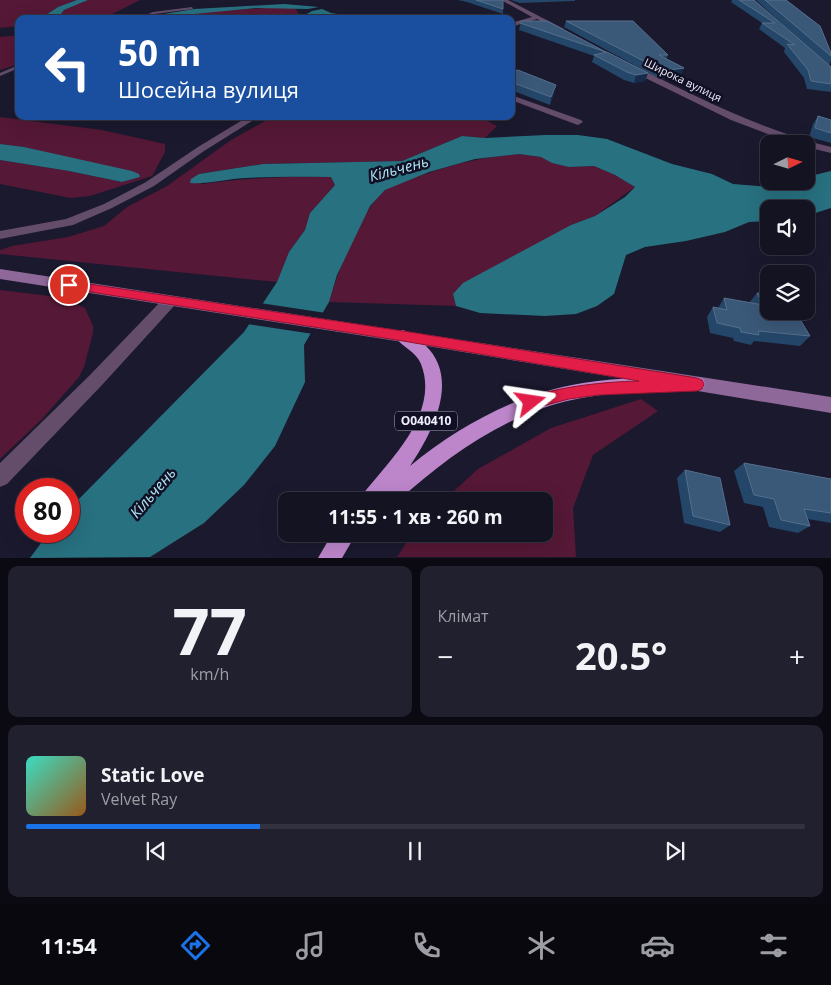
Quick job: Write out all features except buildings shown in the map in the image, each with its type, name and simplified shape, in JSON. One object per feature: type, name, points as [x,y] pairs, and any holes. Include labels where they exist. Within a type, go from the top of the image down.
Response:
[{"type":"highway","name":"О040410","points":[[377,492],[418,436],[430,413],[434,394],[434,376],[428,360],[418,347],[403,336]]},
{"type":"highway","name":"О040410","points":[[394,492],[438,456],[477,428],[531,402],[569,392],[598,388],[697,384]]},
{"type":"main road","name":"О040410","points":[[0,274],[403,336],[831,405]]},
{"type":"street","points":[[504,0],[573,36]]},
{"type":"street","points":[[515,23],[538,17]]},
{"type":"street","name":"Широка вулиця","points":[[626,65],[734,118],[780,135]]},
{"type":"street","points":[[515,98],[578,122]]},
{"type":"street","points":[[0,235],[69,222],[108,206],[150,184],[201,149],[249,120]]},
{"type":"street","name":"Широка вулиця","points":[[815,146],[831,150]]},
{"type":"street","points":[[0,477],[96,380],[170,301]]},
{"type":"lane","points":[[148,15],[192,8]]},
{"type":"lane","points":[[0,75],[15,68]]},
{"type":"shaded area","points":[[0,0],[77,0],[58,7],[46,15],[15,15],[15,26],[0,28]]},
{"type":"shaded area","points":[[88,0],[140,0],[110,15],[60,15],[64,10]]},
{"type":"shaded area","points":[[280,7],[295,8],[299,15],[182,15]]},
{"type":"shaded area","points":[[15,35],[15,65],[0,70],[0,37]]},
{"type":"shaded area","points":[[0,117],[102,130],[165,144],[165,152],[152,176],[90,196],[71,198],[0,184],[0,160],[122,182],[140,177],[24,147],[0,144]]},
{"type":"shaded area","points":[[267,120],[486,120],[497,126],[485,138],[462,136],[402,161],[263,164],[199,174],[202,184],[266,178],[331,177],[335,185],[310,213],[305,230],[289,252],[277,282],[0,254],[0,250],[12,246],[68,237],[104,226],[127,207],[167,186],[231,140]]},
{"type":"shaded area","points":[[519,154],[542,157],[552,163],[569,167],[594,166],[615,175],[635,187],[595,216],[571,225],[453,294],[456,306],[329,302],[350,244],[365,215],[383,192],[411,179],[451,166],[478,159]]},
{"type":"shaded area","points":[[0,290],[58,297],[85,308],[93,326],[93,333],[84,367],[79,377],[42,419],[0,459]]},
{"type":"shaded area","points":[[641,399],[658,411],[593,455],[573,508],[576,557],[397,557],[407,542],[553,542],[553,492],[453,492],[478,469],[551,428]]},
{"type":"water","points":[[77,0],[88,0],[64,10],[60,15],[46,15],[58,7]]},
{"type":"water","points":[[284,4],[319,7],[308,9],[256,8],[184,15],[158,15],[194,9]]},
{"type":"water","points":[[322,9],[344,15],[305,15]]},
{"type":"water","name":"Кільчень","points":[[578,135],[607,139],[672,164],[712,174],[733,184],[760,186],[760,190],[815,190],[815,175],[831,171],[831,208],[815,213],[815,200],[760,200],[760,221],[749,222],[725,232],[686,241],[645,247],[626,255],[614,294],[597,306],[576,314],[545,316],[480,313],[456,306],[453,294],[463,283],[571,225],[595,216],[625,197],[635,187],[615,175],[594,166],[569,167],[552,163],[541,157],[519,154],[475,159],[429,172],[385,190],[370,206],[337,275],[329,302],[304,345],[305,382],[275,446],[244,485],[204,523],[150,557],[30,558],[41,543],[80,543],[80,498],[244,332],[277,282],[289,252],[305,230],[310,213],[335,185],[331,177],[257,177],[190,183],[191,179],[199,174],[263,164],[402,161],[462,136],[485,138]]},
{"type":"water","points":[[0,144],[24,147],[132,171],[139,174],[140,177],[122,182],[0,160]]},
{"type":"pier","points":[[260,303],[326,313],[313,334],[247,324]]},
{"type":"route","points":[[69,285],[403,336],[697,384],[598,388],[569,392],[531,402]]}]
